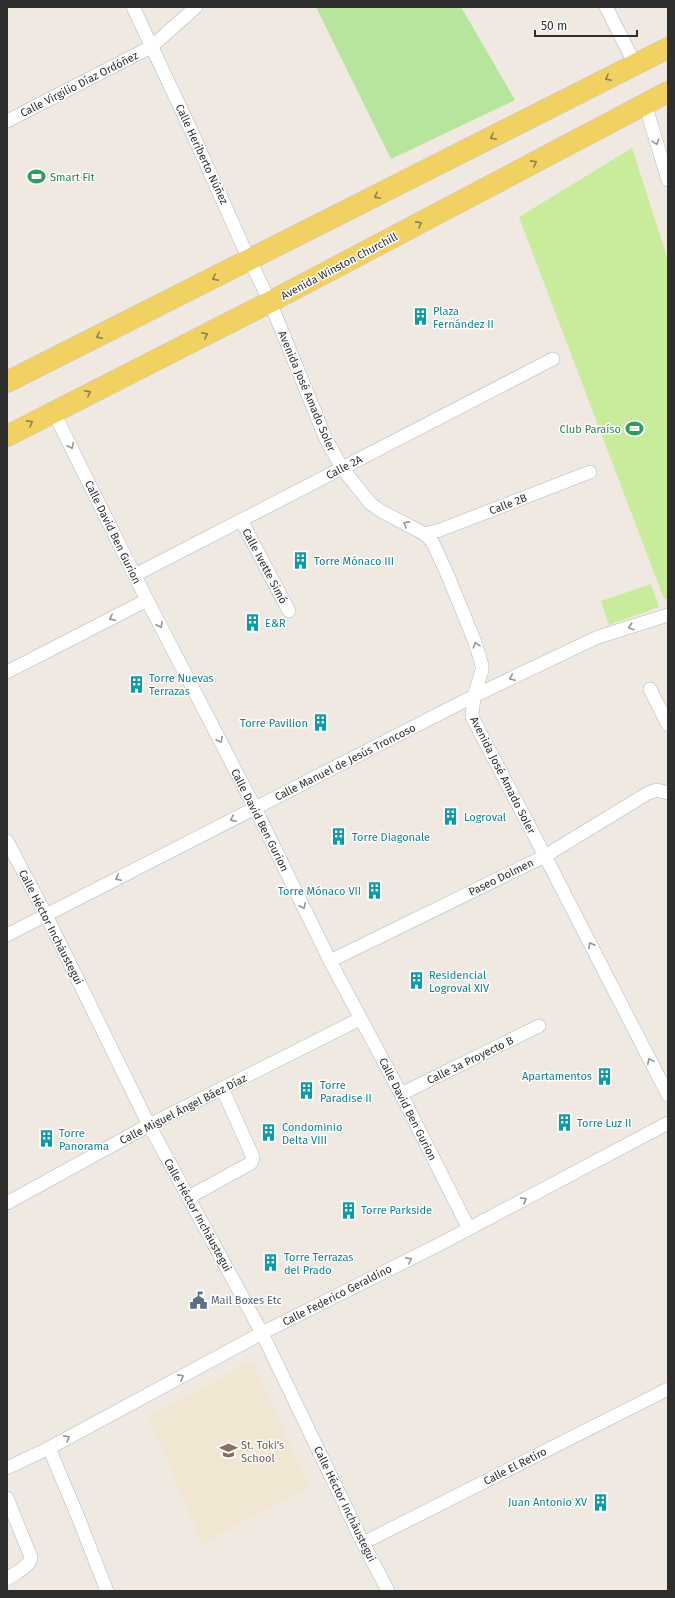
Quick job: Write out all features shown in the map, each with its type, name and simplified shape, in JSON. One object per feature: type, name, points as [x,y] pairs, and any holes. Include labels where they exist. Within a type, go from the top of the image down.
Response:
[{"type":"main road","points":[[7,382],[250,261],[668,48]]},
{"type":"main road","name":"Avenida Winston Churchill","points":[[7,436],[270,302],[668,92]]},
{"type":"street","name":"Calle Heriberto Núñez","points":[[133,7],[270,302]]},
{"type":"street","name":"Calle Virgilio Díaz Ordóñez","points":[[7,121],[151,47],[196,7]]},
{"type":"street","points":[[606,7],[635,64]]},
{"type":"street","points":[[645,104],[668,180]]},
{"type":"street","name":"Avenida José Amado Soler","points":[[270,302],[326,439],[342,468],[370,503],[381,511],[425,534],[433,543],[475,642],[482,670],[474,696],[472,717],[668,1095]]},
{"type":"street","name":"Calle 2A","points":[[134,575],[553,359]]},
{"type":"street","name":"Calle David Ben Gurion","points":[[54,411],[134,575],[255,808],[330,961],[401,1094],[469,1229]]},
{"type":"street","name":"Calle 2B","points":[[425,534],[440,530],[590,472]]},
{"type":"street","name":"Calle Ivette Simó","points":[[241,520],[289,611]]},
{"type":"street","points":[[7,672],[147,600]]},
{"type":"street","name":"Calle Manuel de Jesús Troncoso","points":[[7,934],[474,696],[598,637],[668,615]]},
{"type":"street","points":[[650,688],[668,725]]},
{"type":"street","name":"Paseo Dolmen","points":[[330,961],[545,856],[648,793],[657,790],[667,791]]},
{"type":"street","name":"Calle Héctor Incháustegui","points":[[7,841],[46,915],[149,1125],[262,1333],[363,1543],[388,1591]]},
{"type":"street","name":"Calle Miguel Ángel Báez Díaz","points":[[7,1203],[149,1125],[360,1018]]},
{"type":"street","name":"Calle 3a Proyecto B","points":[[401,1094],[539,1026]]},
{"type":"street","points":[[189,1198],[251,1163],[253,1157],[222,1088]]},
{"type":"street","name":"Calle Federico Geraldino","points":[[7,1468],[49,1448],[262,1333],[469,1229],[668,1123]]},
{"type":"street","name":"Calle El Retiro","points":[[363,1543],[668,1389]]},
{"type":"street","points":[[49,1448],[107,1591]]},
{"type":"street","points":[[7,1498],[31,1557],[30,1562],[26,1566],[7,1579]]},
{"type":"shaded area","name":"St. Toki's School","points":[[252,1361],[309,1486],[202,1544],[149,1417]]},
{"type":"green space","points":[[316,7],[461,7],[515,100],[391,159]]},
{"type":"green space","name":"Club Paraíso","points":[[632,148],[668,260],[668,598],[664,599],[519,217]]},
{"type":"green space","points":[[651,584],[659,607],[609,625],[601,601]]},
{"type":"place","name":"Smart Fit","points":[[37,177]]},
{"type":"place","name":"Plaza Fernández II","points":[[420,317]]},
{"type":"place","name":"Club Paraíso","points":[[634,429]]},
{"type":"place","name":"Torre Mónaco III","points":[[301,561]]},
{"type":"place","name":"E&R","points":[[252,623]]},
{"type":"place","name":"Torre Nuevas Terrazas","points":[[136,684]]},
{"type":"place","name":"Torre Pavilion","points":[[321,723]]},
{"type":"place","name":"Logroval","points":[[451,817]]},
{"type":"place","name":"Torre Diagonale","points":[[339,837]]},
{"type":"place","name":"Torre Mónaco VII","points":[[374,891]]},
{"type":"place","name":"Residencial Logroval XIV","points":[[416,981]]},
{"type":"place","name":"Apartamentos","points":[[605,1076]]},
{"type":"place","name":"Torre Paradise II","points":[[307,1091]]},
{"type":"place","name":"Torre Luz II","points":[[564,1123]]},
{"type":"place","name":"Condominio Delta VIII","points":[[269,1133]]},
{"type":"place","name":"Torre Panorama","points":[[46,1139]]},
{"type":"place","name":"Torre Parkside","points":[[348,1210]]},
{"type":"place","name":"Torre Terrazas del Prado","points":[[271,1263]]},
{"type":"place","name":"Mail Boxes Etc","points":[[198,1300]]},
{"type":"place","name":"St. Toki's School","points":[[228,1451]]},
{"type":"place","name":"Juan Antonio XV","points":[[600,1502]]}]
